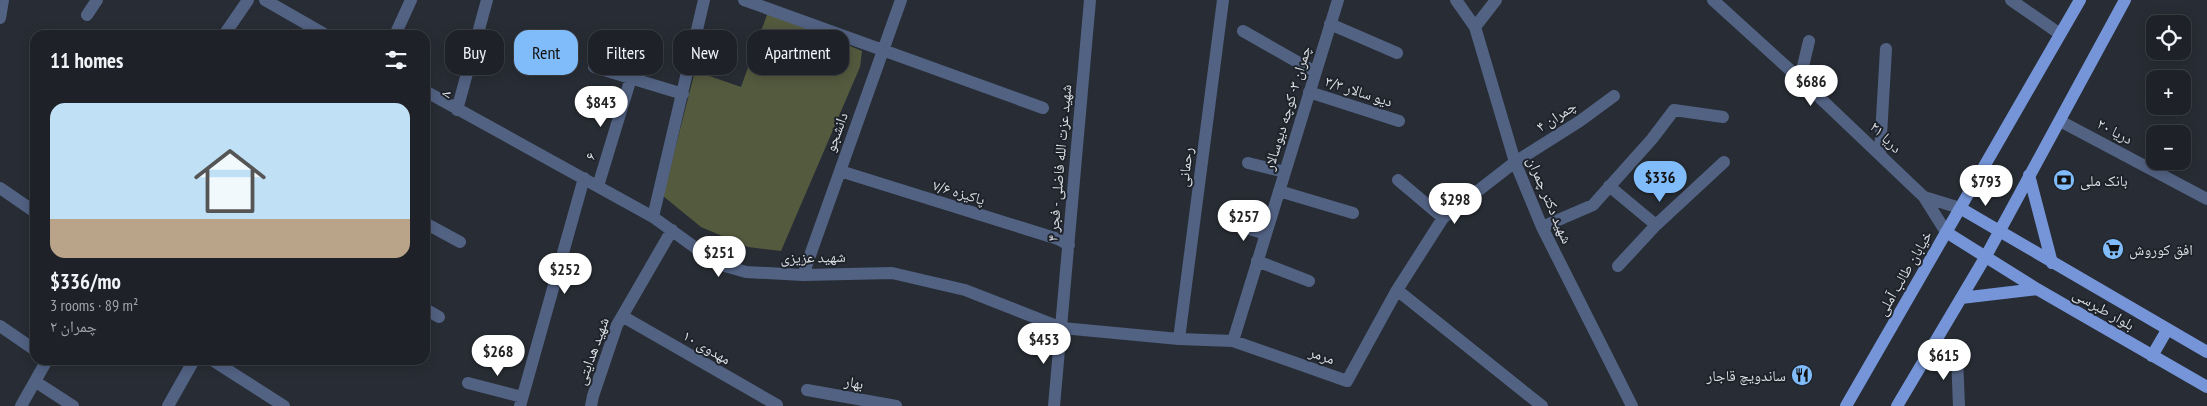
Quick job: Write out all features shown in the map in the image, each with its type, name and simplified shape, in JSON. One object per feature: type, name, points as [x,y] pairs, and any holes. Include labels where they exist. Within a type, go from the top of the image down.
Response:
[{"type":"main road","name":"خیابان طالب آملی","points":[[1846,406],[2080,0]]},
{"type":"main road","points":[[1897,406],[1986,256],[2125,0]]},
{"type":"main road","points":[[2029,175],[2052,263]]},
{"type":"main road","name":"بلوار طبرسی","points":[[1960,208],[2207,352]]},
{"type":"main road","name":"بلوار طبرسی","points":[[1946,232],[2037,289],[2207,387]]},
{"type":"main road","points":[[1962,298],[2037,289]]},
{"type":"main road","points":[[2152,356],[2167,330]]},
{"type":"street","points":[[0,18],[3,0]]},
{"type":"street","points":[[87,14],[97,0]]},
{"type":"street","points":[[227,30],[248,0]]},
{"type":"street","points":[[265,0],[317,30]]},
{"type":"street","points":[[397,30],[411,0]]},
{"type":"street","name":"۸","points":[[457,110],[487,0]]},
{"type":"street","points":[[653,217],[684,94],[704,0]]},
{"type":"street","points":[[744,0],[1043,108]]},
{"type":"street","name":"دانشجو","points":[[803,275],[901,0]]},
{"type":"street","name":"رحمانی","points":[[1179,339],[1223,0]]},
{"type":"street","name":"چمران ۳- كوچه ديوسالار","points":[[1233,341],[1338,0]]},
{"type":"street","name":"شهید دکتر چمران","points":[[1456,0],[1475,27],[1515,162],[1542,227],[1632,406]]},
{"type":"street","points":[[1475,27],[1496,0]]},
{"type":"street","name":"دریا ۲۱","points":[[1713,0],[1880,153],[1924,197],[1946,232]]},
{"type":"street","points":[[2011,0],[2060,34]]},
{"type":"street","name":"شهید عزت الله فاضلی - فجر ۴","points":[[1054,406],[1069,245],[1087,1]]},
{"type":"street","points":[[1330,24],[1397,53]]},
{"type":"street","points":[[1243,31],[1315,72]]},
{"type":"street","points":[[1800,79],[1809,41]]},
{"type":"street","points":[[1880,153],[1886,49]]},
{"type":"street","points":[[621,75],[684,94]]},
{"type":"street","name":"۶","points":[[598,186],[631,78]]},
{"type":"street","name":"دیو سالار ۳/۳","points":[[1309,92],[1399,121]]},
{"type":"street","name":"شهید عزیزی","points":[[430,94],[653,217],[718,264],[746,272],[803,275],[892,273],[965,290],[1062,328]]},
{"type":"street","name":"چمران ۴","points":[[1397,290],[1443,218],[1515,162],[1580,121],[1614,96]]},
{"type":"street","points":[[1542,227],[1593,205],[1652,139],[1674,110],[1723,117]]},
{"type":"street","name":"دریا ۲۰","points":[[2060,121],[2207,199]]},
{"type":"street","points":[[1618,266],[1656,225],[1724,162]]},
{"type":"street","points":[[1248,163],[1285,172]]},
{"type":"street","name":"پاکیزه ۷/۶","points":[[840,171],[1069,245]]},
{"type":"street","points":[[468,383],[521,402],[584,178]]},
{"type":"street","points":[[1398,180],[1443,218]]},
{"type":"street","points":[[1610,186],[1656,225]]},
{"type":"street","points":[[0,188],[30,209]]},
{"type":"street","points":[[1279,192],[1353,213]]},
{"type":"street","name":"دریا ۲۱","points":[[1924,197],[1960,208]]},
{"type":"street","points":[[1230,223],[1266,234]]},
{"type":"street","points":[[430,226],[460,242]]},
{"type":"street","name":"شهید هدایتی","points":[[591,406],[622,316],[672,230]]},
{"type":"street","points":[[1257,261],[1309,281]]},
{"type":"street","points":[[1397,290],[1542,406]]},
{"type":"street","name":"مرمر","points":[[1062,328],[1179,339],[1233,341],[1347,380],[1397,290]]},
{"type":"street","points":[[430,312],[439,317]]},
{"type":"street","name":"مهدوی ۱۰","points":[[622,316],[777,406]]},
{"type":"street","points":[[0,326],[30,347]]},
{"type":"street","points":[[1957,356],[1959,406]]},
{"type":"street","points":[[21,406],[44,365]]},
{"type":"street","points":[[168,406],[191,365]]},
{"type":"street","points":[[220,365],[284,406]]},
{"type":"street","points":[[36,382],[73,406]]},
{"type":"street","name":"بهار","points":[[807,390],[896,406]]},
{"type":"green space","points":[[768,12],[811,30],[762,30]]},
{"type":"green space","points":[[849,46],[862,51],[860,67],[781,251],[748,247],[701,227],[663,196],[694,75],[706,75],[741,87],[747,70],[747,75],[849,75]]},
{"type":"place","name":"بانک ملی","points":[[2064,180]]},
{"type":"place","name":"افق کوروش","points":[[2113,249]]},
{"type":"place","name":"ساندویچ قاجار","points":[[1802,375]]}]
